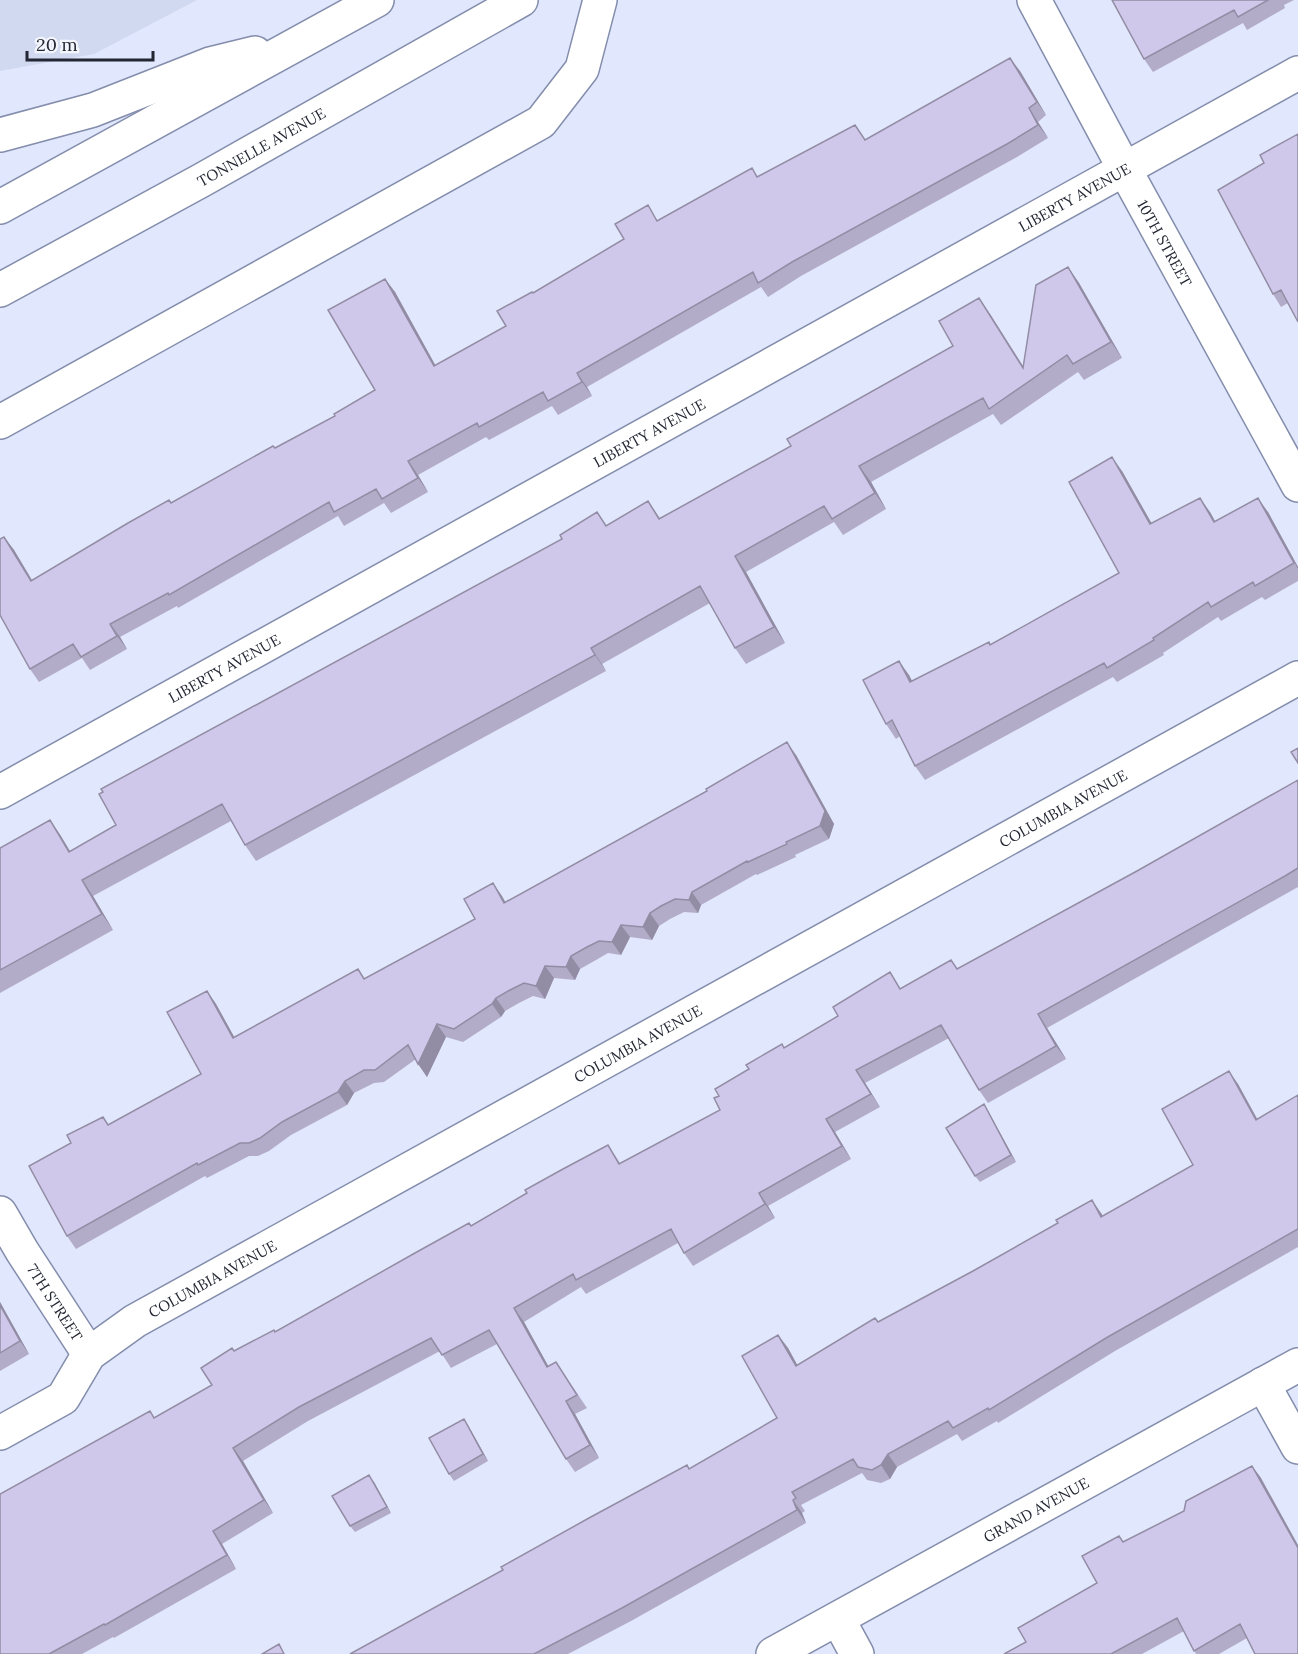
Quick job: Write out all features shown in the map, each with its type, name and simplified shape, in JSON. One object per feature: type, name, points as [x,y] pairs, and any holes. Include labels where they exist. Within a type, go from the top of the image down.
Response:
[{"type":"main road","points":[[0,207],[377,0]]},
{"type":"main road","name":"TONNELLE AVENUE","points":[[0,290],[213,174],[521,0]]},
{"type":"main road","points":[[0,422],[541,122],[582,69],[600,0]]},
{"type":"main road","name":"10TH STREET","points":[[1034,0],[1298,485]]},
{"type":"main road","points":[[0,135],[93,110],[210,64],[304,40]]},
{"type":"main road","name":"LIBERTY AVENUE","points":[[0,792],[1298,73]]},
{"type":"main road","name":"COLUMBIA AVENUE","points":[[0,1433],[63,1398],[88,1354],[135,1321],[1298,678]]},
{"type":"main road","name":"7TH STREET","points":[[0,1213],[88,1354]]},
{"type":"main road","name":"GRAND AVENUE","points":[[773,1654],[1298,1365]]},
{"type":"main road","points":[[1263,1384],[1298,1447]]},
{"type":"main road","points":[[838,1619],[857,1654]]},
{"type":"shaded area","points":[[0,0],[197,0],[94,54],[0,71]]},
{"type":"building","points":[[1112,0],[1268,0],[1238,17],[1234,10],[1144,59]]},
{"type":"building","points":[[1010,58],[1037,102],[1029,108],[1038,125],[758,283],[753,272],[577,373],[582,382],[548,401],[543,392],[479,427],[477,423],[408,461],[418,478],[382,499],[376,489],[334,512],[329,502],[169,595],[168,593],[110,624],[117,636],[81,657],[73,644],[30,669],[0,615],[0,539],[4,537],[31,581],[169,500],[171,503],[273,446],[275,448],[335,416],[334,414],[375,390],[328,310],[385,279],[434,366],[506,326],[497,311],[533,293],[624,239],[615,224],[648,205],[657,221],[752,168],[757,177],[855,125],[865,140]]},
{"type":"building","points":[[1298,134],[1298,322],[1281,290],[1273,294],[1218,190],[1264,163],[1260,155]]},
{"type":"building","points":[[1068,267],[1111,342],[1073,364],[1067,355],[989,409],[983,398],[859,466],[875,493],[832,519],[824,506],[735,556],[774,627],[735,648],[700,586],[591,648],[595,655],[245,845],[222,804],[82,880],[102,914],[0,970],[0,848],[50,820],[69,852],[116,825],[99,794],[103,792],[101,789],[562,539],[560,535],[597,512],[606,526],[648,501],[659,519],[791,446],[787,439],[953,346],[939,321],[979,298],[1023,368],[1036,285]]},
{"type":"building","points":[[1112,457],[1150,524],[1200,498],[1214,522],[1258,498],[1294,563],[1255,586],[1253,582],[1211,607],[1208,602],[1153,638],[1154,640],[1107,668],[1104,663],[915,766],[892,720],[886,724],[863,680],[899,661],[910,682],[989,642],[990,645],[1119,573],[1069,482]]},
{"type":"building","points":[[787,742],[825,811],[820,826],[786,842],[787,844],[747,861],[692,892],[689,900],[675,899],[661,906],[650,913],[643,927],[621,925],[612,942],[599,941],[587,947],[571,956],[566,967],[545,966],[536,986],[524,983],[510,990],[454,1029],[437,1024],[418,1064],[408,1045],[375,1070],[364,1070],[345,1081],[338,1092],[282,1122],[260,1138],[249,1143],[240,1143],[198,1165],[197,1163],[67,1236],[29,1166],[71,1143],[67,1135],[103,1117],[108,1125],[201,1074],[167,1012],[207,991],[233,1038],[358,969],[364,979],[475,919],[464,899],[493,883],[504,903],[707,791],[706,789]]},
{"type":"building","points":[[1298,748],[1298,763],[1291,752]]},
{"type":"building","points":[[1298,780],[1298,868],[1038,1014],[1056,1046],[979,1090],[941,1025],[856,1070],[871,1094],[826,1119],[842,1146],[759,1193],[765,1204],[684,1253],[671,1229],[576,1280],[573,1274],[514,1308],[547,1367],[556,1362],[577,1395],[566,1401],[590,1445],[566,1459],[489,1330],[442,1355],[431,1338],[299,1407],[233,1448],[264,1500],[213,1531],[227,1555],[105,1625],[49,1654],[0,1654],[0,1494],[150,1411],[154,1418],[212,1385],[201,1368],[232,1348],[234,1351],[274,1330],[275,1332],[469,1223],[471,1226],[527,1193],[525,1190],[608,1145],[619,1164],[720,1110],[714,1098],[719,1096],[715,1089],[749,1069],[746,1065],[782,1044],[784,1048],[838,1016],[833,1007],[890,972],[900,989],[951,960],[957,969]]},
{"type":"building","points":[[1229,1071],[1256,1120],[1298,1095],[1298,1229],[1106,1338],[989,1410],[988,1408],[953,1428],[948,1421],[888,1454],[881,1465],[872,1470],[858,1467],[853,1459],[792,1492],[796,1498],[793,1500],[797,1510],[622,1608],[534,1654],[350,1654],[503,1570],[501,1567],[589,1518],[687,1465],[689,1469],[777,1418],[742,1356],[778,1335],[796,1366],[875,1318],[878,1322],[973,1271],[1058,1223],[1056,1220],[1092,1200],[1101,1217],[1193,1165],[1162,1109]]},
{"type":"building","points":[[984,1104],[1011,1155],[975,1176],[946,1128]]},
{"type":"building","points":[[0,1305],[20,1341],[0,1353]]},
{"type":"building","points":[[464,1419],[483,1454],[449,1474],[429,1438]]},
{"type":"building","points":[[1252,1466],[1298,1548],[1298,1654],[1255,1654],[1240,1624],[1194,1651],[1177,1618],[1111,1654],[1004,1654],[1026,1642],[1018,1628],[1097,1583],[1082,1556],[1119,1536],[1123,1542],[1184,1511],[1186,1501]]},
{"type":"building","points":[[369,1475],[387,1507],[350,1526],[332,1496]]},
{"type":"building","points":[[279,1644],[284,1654],[262,1654]]}]
